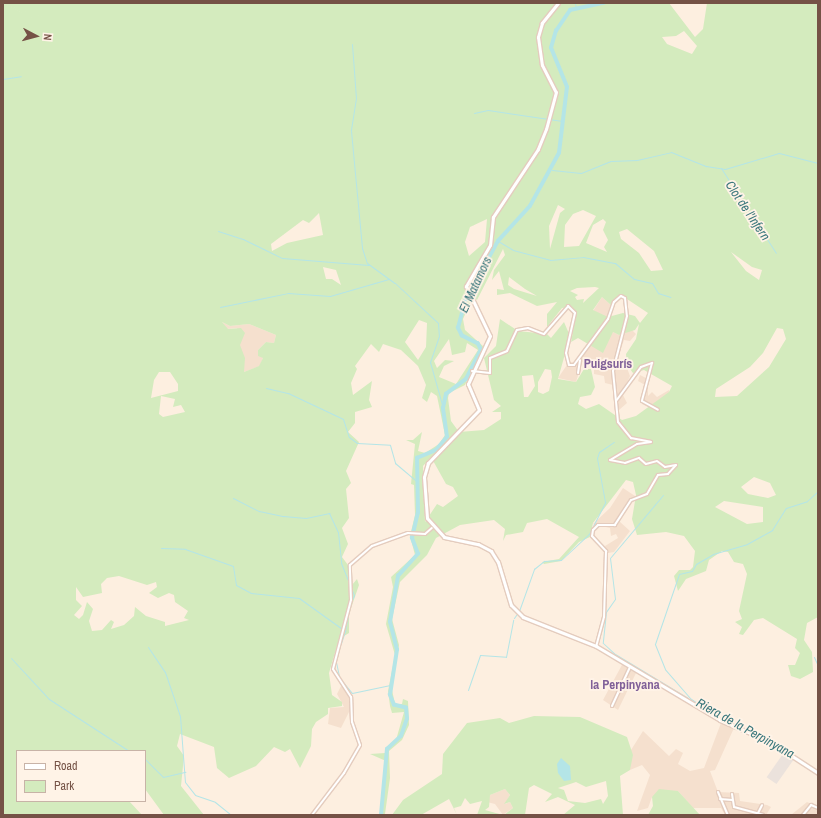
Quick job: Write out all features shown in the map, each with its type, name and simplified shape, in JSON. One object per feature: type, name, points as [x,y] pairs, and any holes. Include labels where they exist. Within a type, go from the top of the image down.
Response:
[{"type":"street","points":[[558,3],[542,23],[538,37],[542,65],[556,92],[546,129],[538,149],[493,217],[490,245],[466,286],[490,336],[472,371],[468,385],[478,412],[431,458],[424,472],[426,511],[432,528],[448,539],[478,544],[490,551],[498,562],[510,605],[523,617],[596,646],[720,720],[769,741],[818,773]]},
{"type":"street","points":[[472,371],[490,372],[490,358],[507,351],[517,330],[528,328],[544,334],[568,306],[575,313],[566,352],[568,364],[574,366],[608,319],[614,302],[623,296],[628,313],[614,369],[616,401],[620,427],[631,438],[651,442],[637,444],[623,455],[611,457],[611,460],[625,463],[639,458],[646,464],[657,461],[665,467],[676,465],[668,474],[658,475],[647,494],[631,500],[616,524],[598,525],[593,530],[592,536],[606,551],[604,617],[596,646]]},
{"type":"street","points":[[578,373],[579,359]]},
{"type":"street","points":[[616,401],[641,367],[652,363],[642,402],[658,410]]},
{"type":"street","points":[[312,815],[344,774],[360,745],[352,722],[350,696],[333,668],[351,600],[350,565],[372,546],[411,533],[425,534],[432,528]]},
{"type":"street","points":[[612,706],[631,666]]},
{"type":"street","points":[[718,792],[728,815]]},
{"type":"street","points":[[732,794],[734,807],[759,812],[763,815]]},
{"type":"street","points":[[720,799],[732,800]]},
{"type":"street","points":[[804,815],[812,804],[818,808]]},
{"type":"street","points":[[757,815],[762,805]]},
{"type":"shaded area","points":[[602,297],[612,306],[608,318],[593,311]]},
{"type":"shaded area","points":[[222,322],[230,326],[249,324],[276,335],[274,343],[266,342],[258,350],[263,358],[260,366],[244,372],[237,328],[227,329]]},
{"type":"shaded area","points":[[631,329],[636,334],[630,341],[624,340],[616,363],[627,368],[630,376],[622,393],[627,403],[619,410],[615,410],[613,385],[605,383],[604,376],[594,374],[594,368],[582,362],[576,382],[558,378],[569,362],[576,362],[587,345],[613,332],[619,335]]},
{"type":"shaded area","points":[[640,375],[648,379],[648,396],[652,392],[657,397],[669,390],[671,397],[658,412],[642,404],[645,385],[638,381]]},
{"type":"shaded area","points":[[623,488],[635,496],[619,521],[630,531],[614,552],[608,553],[605,546],[618,538],[616,534],[611,536],[610,528],[593,524],[610,508]]},
{"type":"shaded area","points":[[623,663],[637,671],[618,710],[603,700]]},
{"type":"shaded area","points":[[341,686],[349,695],[351,708],[341,728],[328,724],[330,708],[344,707],[337,694]]},
{"type":"shaded area","points":[[721,723],[734,728],[715,770],[710,771],[718,792],[739,793],[740,801],[767,805],[771,807],[766,815],[725,815],[721,808],[693,808],[678,791],[652,797],[648,808],[637,811],[650,775],[642,765],[630,770],[631,750],[643,731],[669,756],[676,749],[683,753],[678,764],[690,771],[704,768]]},
{"type":"shaded area","points":[[785,751],[795,758],[776,784],[767,777]]},
{"type":"shaded area","points":[[505,789],[510,795],[505,804],[510,802],[513,808],[503,815],[495,804],[487,802],[490,795]]},
{"type":"shaded area","points":[[807,802],[818,807],[818,815],[791,815]]},
{"type":"green space","points":[[3,3],[669,3],[695,37],[703,29],[707,3],[818,3],[818,617],[807,623],[804,640],[812,652],[813,672],[800,679],[791,676],[788,665],[795,665],[800,653],[795,648],[797,639],[763,618],[754,620],[743,635],[739,634],[742,627],[735,622],[742,619],[739,611],[747,574],[743,564],[734,562],[728,552],[722,551],[709,560],[706,571],[686,579],[678,591],[674,576],[679,570],[690,570],[693,567],[695,551],[684,536],[666,532],[637,535],[632,519],[636,495],[633,482],[626,480],[593,523],[590,537],[579,542],[561,561],[544,564],[542,562],[559,559],[579,537],[547,519],[527,523],[523,532],[506,535],[503,541],[505,529],[494,520],[460,525],[436,538],[427,555],[400,582],[392,619],[399,645],[392,690],[395,704],[402,704],[403,699],[408,701],[409,725],[402,740],[389,751],[390,778],[385,814],[390,815],[380,815],[386,761],[370,754],[385,753],[396,740],[404,712],[392,713],[388,691],[395,655],[386,624],[393,587],[391,577],[415,555],[410,536],[415,515],[414,485],[411,484],[415,444],[406,440],[413,440],[422,432],[418,451],[425,453],[439,444],[445,435],[437,396],[431,392],[427,402],[422,398],[426,385],[418,366],[401,350],[383,344],[379,352],[371,344],[355,366],[357,369],[351,383],[353,395],[372,381],[369,400],[372,407],[355,412],[355,423],[348,432],[359,442],[346,471],[351,483],[346,489],[349,518],[342,528],[348,544],[342,557],[348,565],[352,585],[357,579],[359,585],[349,614],[349,633],[339,639],[329,673],[332,695],[342,702],[342,706],[328,708],[328,714],[316,722],[312,729],[311,746],[300,768],[290,749],[285,752],[274,747],[256,766],[229,778],[217,768],[214,747],[180,734],[177,746],[184,756],[181,786],[204,815],[164,815],[146,790],[146,750],[16,750],[16,802],[130,802],[142,815],[3,815]],"holes":[[[684,31],[697,46],[692,54],[667,44],[662,37],[676,36]],[[558,205],[565,209],[560,213],[550,249],[549,226]],[[583,210],[596,216],[579,246],[564,247],[565,225],[573,214]],[[319,213],[323,235],[287,243],[272,251],[271,244],[303,220],[309,223]],[[487,219],[485,242],[469,256],[465,242],[470,227]],[[603,219],[606,222],[603,230],[608,240],[604,247],[607,252],[586,243],[593,225]],[[627,229],[654,251],[663,270],[651,271],[639,253],[621,239],[619,232]],[[503,249],[505,255],[494,270],[492,280],[499,271],[504,290],[497,289],[497,295],[510,293],[537,306],[557,302],[547,314],[547,327],[562,308],[572,307],[576,315],[571,342],[578,338],[603,353],[613,332],[619,335],[635,330],[639,324],[636,339],[626,354],[627,365],[633,373],[644,370],[672,386],[669,392],[636,416],[622,420],[599,404],[586,409],[578,404],[580,397],[591,395],[595,387],[591,369],[584,369],[576,382],[558,379],[570,336],[564,322],[551,338],[547,334],[518,331],[500,319],[496,346],[484,358],[494,400],[501,406],[492,412],[501,412],[501,419],[484,430],[459,432],[451,421],[448,398],[449,393],[465,385],[484,347],[465,330],[463,319],[473,297],[477,300]],[[731,252],[752,267],[762,270],[759,280],[746,271]],[[323,267],[336,270],[341,285],[332,279],[326,279]],[[509,277],[537,296],[514,289],[508,285]],[[577,288],[599,288],[583,303],[584,299],[577,300],[575,297],[578,295],[570,291]],[[621,295],[648,313],[640,323],[635,316],[623,313],[608,317],[593,310],[602,297],[612,306]],[[419,320],[427,323],[426,347],[418,360],[405,342]],[[222,322],[230,326],[249,324],[276,335],[274,343],[266,342],[258,350],[258,356],[263,358],[259,366],[244,372],[245,358],[240,345],[245,333],[241,328],[228,329]],[[777,328],[783,329],[786,339],[769,367],[737,396],[715,397],[716,389],[750,367],[763,353]],[[449,339],[452,355],[465,352],[467,343],[478,350],[456,384],[439,377],[444,366],[454,361],[445,360],[437,368],[434,361]],[[545,369],[551,370],[552,377],[549,391],[543,394],[538,392],[538,382]],[[159,372],[170,372],[178,384],[178,391],[151,398],[154,380]],[[533,375],[535,386],[528,397],[524,397],[522,376]],[[161,396],[175,399],[173,407],[181,405],[185,412],[163,417],[159,414]],[[431,457],[446,484],[453,487],[458,496],[443,507],[437,504],[425,522],[423,466]],[[754,477],[770,483],[776,495],[768,498],[748,494],[741,487]],[[724,501],[763,507],[763,522],[747,524],[715,507]],[[119,576],[147,585],[156,582],[157,587],[149,593],[158,598],[169,593],[174,595],[175,602],[188,611],[184,618],[189,620],[165,626],[165,622],[146,616],[135,607],[134,616],[124,625],[111,629],[114,622],[111,620],[102,630],[92,631],[89,621],[93,609],[87,602],[83,615],[79,619],[74,615],[82,606],[76,600],[76,587],[83,597],[102,593],[101,584],[107,578]]]},
{"type":"green space","points":[[534,716],[580,717],[627,737],[633,755],[630,770],[620,776],[623,815],[563,815],[575,805],[558,797],[545,802],[552,794],[534,785],[529,788],[525,815],[504,815],[513,808],[510,802],[504,804],[510,795],[505,789],[490,795],[489,807],[485,810],[503,815],[477,815],[482,801],[470,804],[465,798],[461,806],[454,808],[457,815],[449,799],[421,815],[392,815],[403,800],[442,774],[443,754],[467,723],[500,718],[509,723]],"holes":[[[606,781],[608,796],[603,804],[601,799],[585,803],[568,801],[564,790],[558,788],[576,782],[586,787]]]},
{"type":"green space","points":[[659,789],[678,791],[700,815],[648,815],[653,806],[652,797]]},
{"type":"water","points":[[561,758],[570,766],[571,780],[564,781],[558,773],[557,764]]},
{"type":"waterway","name":"El Matamors","points":[[575,3],[576,9]]},
{"type":"waterway","name":"El Matamors","points":[[381,815],[387,749],[401,736],[407,719],[406,708],[394,705],[390,695],[397,650],[390,622],[398,576],[418,554],[412,538],[418,513],[417,458],[436,450],[447,437],[443,408],[446,394],[466,379],[481,350],[478,344],[462,336],[458,328],[466,299],[498,241],[530,206],[559,153],[567,87],[551,48],[556,31],[570,10],[604,3]]},
{"type":"waterway","points":[[352,44],[356,98],[351,131],[362,248],[367,263],[395,283],[438,323],[439,336],[430,362],[443,408]]},
{"type":"waterway","points":[[3,79],[21,76]]},
{"type":"waterway","points":[[474,113],[488,110],[562,121]]},
{"type":"waterway","points":[[552,170],[581,173],[611,161],[637,160],[671,152],[706,166],[725,169],[779,153],[818,163]]},
{"type":"waterway","name":"Clot de l'Infern","points":[[721,168],[776,253]]},
{"type":"waterway","points":[[218,231],[243,239],[282,258],[369,265]]},
{"type":"waterway","points":[[498,241],[513,250],[550,260],[583,257],[615,263],[634,279],[652,283],[658,293],[670,297]]},
{"type":"waterway","points":[[220,307],[288,293],[330,296],[389,279]]},
{"type":"waterway","points":[[266,388],[288,393],[343,419],[349,437],[357,443],[390,445],[395,463],[418,482]]},
{"type":"waterway","points":[[519,611],[534,569],[544,561],[561,560],[589,534],[605,502],[597,458],[599,452],[614,442]]},
{"type":"waterway","name":"Riera de la Perpinyana","points":[[806,764],[774,742],[721,719],[690,698],[665,669],[655,644],[679,574],[692,571],[696,564],[713,554],[747,544],[772,530],[786,508],[807,501],[818,491]]},
{"type":"waterway","points":[[663,495],[610,558],[615,599],[606,612],[603,643],[615,654],[688,698]]},
{"type":"waterway","points":[[233,498],[259,511],[283,516],[306,518],[329,513],[338,532],[341,563],[350,585]]},
{"type":"waterway","points":[[161,548],[185,549],[233,566],[236,585],[251,593],[299,598],[345,631],[341,643]]},
{"type":"waterway","points":[[351,588],[354,595],[351,602]]},
{"type":"waterway","points":[[345,631],[348,616]]},
{"type":"waterway","points":[[468,690],[480,655],[506,657],[513,620]]},
{"type":"waterway","points":[[148,647],[165,672],[180,716],[185,782],[195,795],[215,802],[231,815]]},
{"type":"waterway","points":[[814,657],[818,666]]},
{"type":"waterway","points":[[11,658],[49,699],[127,750]]},
{"type":"waterway","points":[[336,662],[339,676]]},
{"type":"waterway","points":[[343,682],[352,693],[390,685]]},
{"type":"waterway","points":[[146,760],[163,777],[185,772]]},
{"type":"district","name":"Puigsurís","points":[[608,364]]},
{"type":"district","name":"la Perpinyana","points":[[625,685]]}]
